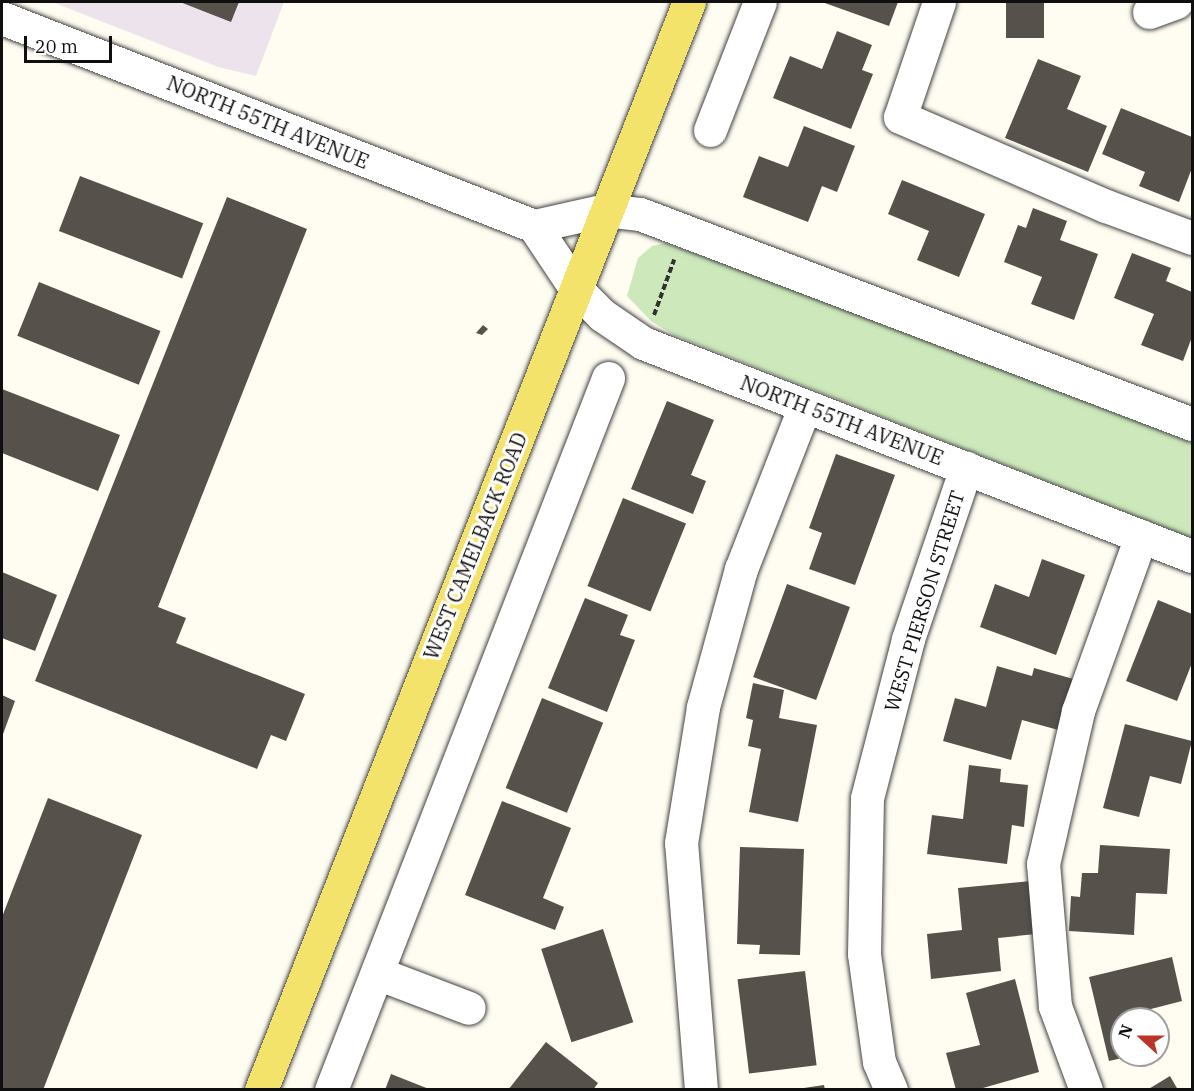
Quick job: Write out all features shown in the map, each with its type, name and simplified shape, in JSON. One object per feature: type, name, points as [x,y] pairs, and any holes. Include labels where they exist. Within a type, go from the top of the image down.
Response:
[{"type":"main road","name":"WEST CAMELBACK ROAD","points":[[261,1089],[688,2]]},
{"type":"street","points":[[710,130],[760,2]]},
{"type":"street","points":[[939,2],[900,117],[1106,206],[1192,238]]},
{"type":"street","name":"NORTH 55TH AVENUE","points":[[2,18],[534,226],[576,289],[602,315],[643,343],[1192,556]]},
{"type":"street","points":[[534,226],[606,210],[640,214],[685,229],[1192,424]]},
{"type":"street","points":[[331,1089],[608,378]]},
{"type":"street","points":[[701,1089],[681,843],[703,707],[741,569],[805,406]]},
{"type":"street","name":"WEST PIERSON STREET","points":[[891,1089],[879,1062],[864,954],[867,798],[908,639],[966,468]]},
{"type":"street","points":[[1086,1089],[1055,1006],[1043,864],[1078,711],[1141,536]]},
{"type":"street","points":[[377,972],[469,1008]]},
{"type":"path","points":[[650,326],[678,251]]},
{"type":"shaded area","points":[[52,2],[284,2],[256,76],[218,67]]},
{"type":"green space","points":[[666,243],[833,303],[1192,443],[1192,538],[674,335],[651,321],[627,296],[638,258],[652,246]]},
{"type":"building","points":[[180,2],[239,2],[231,22]]},
{"type":"building","points":[[822,2],[898,2],[889,26]]},
{"type":"building","points":[[1006,2],[1044,2],[1044,38],[1006,38]]},
{"type":"building","points":[[837,31],[872,45],[862,70],[873,74],[851,129],[773,98],[790,56],[822,69]]},
{"type":"building","points":[[1038,59],[1081,76],[1067,109],[1107,126],[1088,172],[1005,138]]},
{"type":"building","points":[[1121,108],[1192,137],[1192,168],[1179,202],[1139,186],[1145,172],[1102,154]]},
{"type":"building","points":[[804,126],[855,146],[837,192],[822,186],[808,222],[743,197],[759,156],[788,167]]},
{"type":"building","points":[[80,176],[203,223],[182,278],[59,231]]},
{"type":"building","points":[[902,180],[985,214],[959,277],[917,260],[929,231],[888,214]]},
{"type":"building","points":[[227,197],[307,229],[158,607],[186,618],[176,643],[305,694],[286,741],[271,735],[257,769],[35,681]]},
{"type":"building","points":[[1033,208],[1067,221],[1060,240],[1098,254],[1074,320],[1031,304],[1042,277],[1004,262],[1018,225],[1026,228]]},
{"type":"building","points":[[1132,253],[1171,268],[1166,281],[1192,292],[1192,337],[1183,361],[1141,345],[1154,314],[1114,298]]},
{"type":"building","points":[[39,282],[160,331],[139,385],[17,336]]},
{"type":"building","points":[[483,325],[488,329],[482,335],[476,333]]},
{"type":"building","points":[[2,389],[120,435],[98,491],[2,453]]},
{"type":"building","points":[[667,401],[714,420],[691,475],[706,481],[693,514],[631,489]]},
{"type":"building","points":[[836,454],[895,475],[855,585],[809,569],[822,533],[809,528]]},
{"type":"building","points":[[623,498],[686,523],[650,612],[587,586]]},
{"type":"building","points":[[1042,559],[1085,575],[1056,655],[980,627],[995,584],[1029,597]]},
{"type":"building","points":[[2,572],[57,595],[35,651],[2,638]]},
{"type":"building","points":[[787,584],[850,607],[816,700],[753,677]]},
{"type":"building","points":[[585,598],[628,615],[620,635],[635,640],[607,712],[548,688]]},
{"type":"building","points":[[1158,600],[1192,614],[1192,663],[1177,701],[1126,681]]},
{"type":"building","points":[[997,666],[1032,676],[1034,668],[1077,680],[1062,731],[1022,720],[1011,760],[943,741],[955,698],[986,707]]},
{"type":"building","points":[[753,683],[784,690],[779,718],[817,725],[798,822],[749,812],[761,749],[748,746],[753,720],[746,718]]},
{"type":"building","points":[[2,695],[15,701],[2,737]]},
{"type":"building","points":[[542,698],[603,723],[567,813],[506,788]]},
{"type":"building","points":[[1125,724],[1192,741],[1181,784],[1150,776],[1139,817],[1103,808]]},
{"type":"building","points":[[969,765],[1001,769],[1000,782],[1028,785],[1024,827],[1012,825],[1007,864],[927,854],[932,815],[963,819]]},
{"type":"building","points":[[48,798],[142,835],[43,1090],[2,1090],[2,917]]},
{"type":"building","points":[[502,801],[571,828],[543,898],[564,907],[555,930],[465,895]]},
{"type":"building","points":[[1100,845],[1170,849],[1167,894],[1136,893],[1134,935],[1069,931],[1071,896],[1080,897],[1082,873],[1098,873]]},
{"type":"building","points":[[740,847],[804,849],[800,955],[759,954],[760,945],[737,944]]},
{"type":"building","points":[[1031,881],[1036,934],[998,938],[1001,971],[931,979],[927,934],[962,930],[958,888]]},
{"type":"building","points":[[603,929],[633,1022],[571,1042],[541,949]]},
{"type":"building","points":[[1172,957],[1182,1001],[1159,1007],[1110,1007],[1109,1061],[1089,977]]},
{"type":"building","points":[[805,971],[817,1065],[749,1074],[738,979]]},
{"type":"building","points":[[1015,979],[1039,1072],[976,1090],[956,1090],[946,1053],[980,1045],[966,993]]},
{"type":"building","points":[[546,1042],[598,1083],[593,1090],[508,1090]]},
{"type":"building","points":[[391,1074],[429,1089],[429,1090],[385,1090]]},
{"type":"building","points":[[1170,1076],[1178,1090],[1147,1090]]},
{"type":"building","points":[[824,1085],[825,1090],[804,1090],[804,1088]]}]
